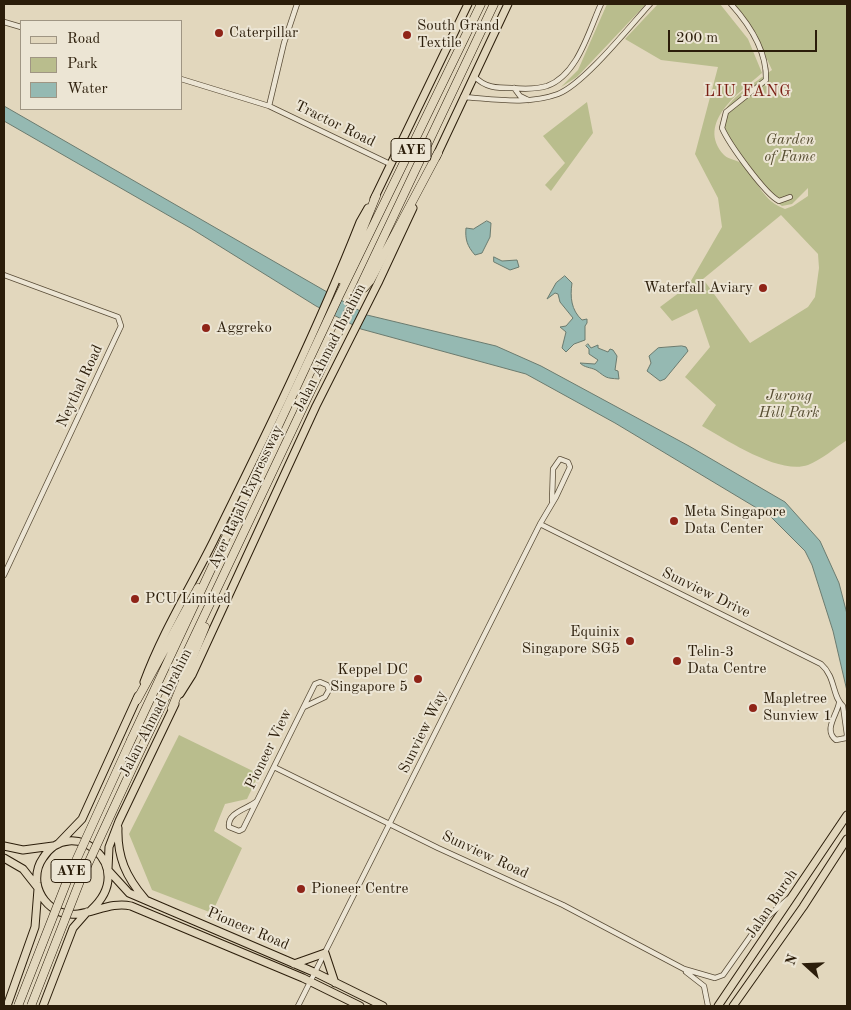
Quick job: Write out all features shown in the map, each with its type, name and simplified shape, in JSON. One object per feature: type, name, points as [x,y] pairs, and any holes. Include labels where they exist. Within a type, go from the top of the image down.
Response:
[{"type":"highway","name":"Ayer Rajah Expressway","points":[[18,1006],[69,876],[131,740],[339,296],[481,4]]},
{"type":"highway","name":"Ayer Rajah Expressway","points":[[31,1006],[80,881],[494,4]]},
{"type":"highway","points":[[356,298],[370,280],[438,153]]},
{"type":"highway","points":[[339,296],[340,286],[376,196]]},
{"type":"highway","points":[[137,700],[193,596],[211,568]]},
{"type":"highway","points":[[172,708],[205,628],[205,617]]},
{"type":"main road","name":"Jalan Ahmad Ibrahim","points":[[57,845],[82,819],[137,700],[152,660],[256,453],[321,316],[360,222],[376,196],[468,4]]},
{"type":"main road","name":"Jalan Ahmad Ibrahim","points":[[108,869],[109,847],[119,821],[172,708],[192,675],[292,456],[378,283],[463,97],[508,4]]},
{"type":"main road","name":"Jalan Buroh","points":[[716,1006],[796,893],[847,815]]},
{"type":"main road","points":[[119,821],[118,850],[122,862],[134,886],[149,903]]},
{"type":"main road","name":"Jalan Buroh","points":[[733,1006],[803,907],[847,839]]},
{"type":"main road","points":[[4,846],[23,850],[73,841],[88,845],[101,854],[108,869],[106,893],[73,928],[43,1006]]},
{"type":"main road","points":[[7,1006],[35,927],[38,888],[36,880],[40,863],[44,855],[57,845]]},
{"type":"main road","points":[[4,858],[22,868],[38,888],[46,902],[58,911],[74,914],[90,910]]},
{"type":"main road","name":"Pioneer Road","points":[[108,869],[129,894],[316,973],[383,1006]]},
{"type":"main road","name":"Pioneer Road","points":[[90,910],[118,905],[131,906],[311,982],[360,1006]]},
{"type":"main road","points":[[294,964],[325,953],[335,983]]},
{"type":"street","points":[[269,106],[284,43],[296,4]]},
{"type":"street","points":[[474,76],[487,86],[514,88],[547,86],[567,72],[574,62],[601,4]]},
{"type":"street","points":[[463,97],[528,100],[558,94],[576,84],[650,4]]},
{"type":"street","points":[[731,4],[753,34],[762,54],[766,80],[726,112],[722,119],[722,128],[732,146],[767,191],[779,201],[790,197]]},
{"type":"street","points":[[4,22],[20,28]]},
{"type":"street","name":"Tractor Road","points":[[182,79],[269,106],[390,164]]},
{"type":"street","points":[[485,99],[487,86]]},
{"type":"street","points":[[514,88],[520,96],[528,100]]},
{"type":"street","points":[[511,100],[514,88]]},
{"type":"street","name":"Neythal Road","points":[[4,275],[118,317],[121,326],[4,575]]},
{"type":"street","name":"Sunview Way","points":[[298,1006],[540,524],[556,497],[570,467],[568,462],[560,459],[553,469],[552,501]]},
{"type":"street","name":"Sunview Drive","points":[[540,524],[821,664],[831,676],[839,702],[843,706],[847,735],[846,738],[836,740],[831,733],[830,724],[837,713],[839,702]]},
{"type":"street","name":"Pioneer View","points":[[257,801],[246,809],[234,813],[229,822],[230,827],[238,831],[242,830],[257,801],[304,707],[315,684],[320,682],[327,685],[329,690],[325,698],[304,707]]},
{"type":"street","name":"Sunview Road","points":[[274,767],[563,906],[684,969],[714,978],[723,975],[759,924],[796,893]]},
{"type":"street","name":"Sunview Road","points":[[684,969],[704,986],[708,1006]]},
{"type":"green space","points":[[607,4],[646,4],[577,77],[561,87],[578,70]]},
{"type":"green space","name":"Jurong Hill Park","points":[[658,4],[720,4],[748,39],[762,73],[743,89],[724,109],[717,120],[715,131],[716,143],[724,155],[744,165],[771,201],[785,209],[808,196],[808,188],[792,204],[782,206],[761,186],[745,162],[729,145],[722,130],[722,119],[726,109],[733,100],[772,70],[759,42],[733,4],[847,4],[847,440],[813,463],[796,467],[768,461],[702,426],[716,405],[685,377],[710,347],[697,309],[672,321],[660,307],[688,286],[722,227],[718,198],[695,154],[718,67],[661,60],[625,39]],"holes":[[[781,215],[818,254],[819,268],[815,297],[808,307],[750,343],[703,279]]]},
{"type":"green space","points":[[587,102],[593,133],[551,191],[545,185],[565,163],[543,136]]},
{"type":"green space","points":[[179,735],[259,774],[247,799],[225,804],[214,831],[242,848],[212,913],[152,890],[129,834]]},
{"type":"water","points":[[4,106],[367,315],[496,346],[541,366],[689,446],[785,502],[820,541],[839,583],[847,614],[847,691],[833,631],[812,565],[805,551],[770,516],[615,423],[526,374],[361,329],[316,306],[192,229],[4,121]]},
{"type":"water","points":[[487,221],[491,223],[490,237],[482,253],[475,255],[467,242],[466,228],[473,229]]},
{"type":"water","points":[[494,257],[502,261],[517,260],[519,267],[510,270],[494,262]]},
{"type":"water","points":[[565,276],[572,283],[571,298],[573,308],[582,320],[587,319],[585,340],[574,344],[566,352],[562,348],[566,332],[560,327],[566,326],[573,318],[560,302],[558,294],[555,293],[547,299],[556,283]]},
{"type":"water","points":[[588,344],[591,348],[598,345],[598,348],[608,352],[610,349],[613,350],[617,356],[615,370],[618,371],[619,379],[606,377],[580,363],[595,364],[598,360],[589,354],[589,349],[586,346]]},
{"type":"water","points":[[686,347],[688,351],[665,379],[660,381],[647,371],[651,363],[649,356],[658,348]]},
{"type":"place","name":"Caterpillar","points":[[219,33]]},
{"type":"place","name":"South Grand Textile","points":[[407,35]]},
{"type":"place","name":"Waterfall Aviary","points":[[763,288]]},
{"type":"place","name":"Aggreko","points":[[206,328]]},
{"type":"place","name":"Meta Singapore Data Center","points":[[674,521]]},
{"type":"place","name":"PCU Limited","points":[[135,599]]},
{"type":"place","name":"Equinix Singapore SG5","points":[[630,641]]},
{"type":"place","name":"Telin-3 Data Centre","points":[[677,661]]},
{"type":"place","name":"Keppel DC Singapore 5","points":[[418,679]]},
{"type":"place","name":"Mapletree Sunview 1","points":[[753,708]]},
{"type":"place","name":"Pioneer Centre","points":[[301,889]]},
{"type":"district","name":"LIU FANG","points":[[748,92]]},
{"type":"park label","name":"Garden of Fame","points":[[790,148]]}]
